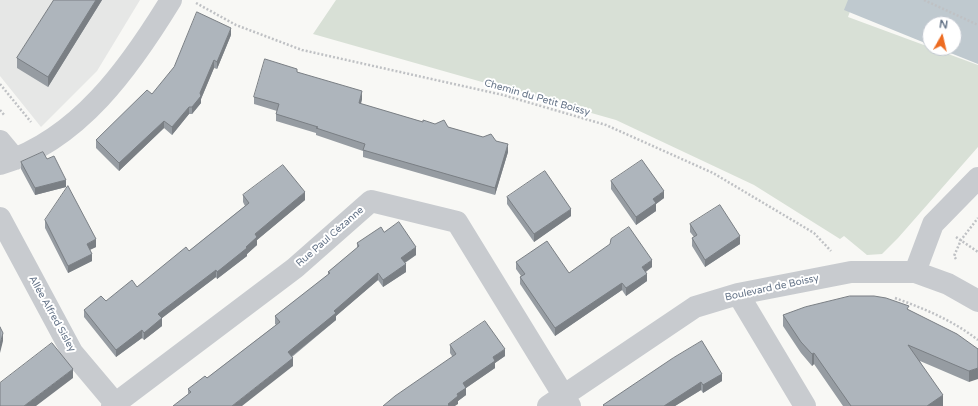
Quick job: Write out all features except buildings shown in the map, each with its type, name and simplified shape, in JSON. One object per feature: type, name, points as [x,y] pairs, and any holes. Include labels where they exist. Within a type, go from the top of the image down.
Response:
[{"type":"street","points":[[0,141],[8,162],[40,147],[60,134],[96,103],[108,89],[172,0]]},
{"type":"street","points":[[915,272],[933,224],[978,178]]},
{"type":"street","name":"Rue Paul Cézanne","points":[[114,404],[296,268],[371,201],[457,222],[561,403]]},
{"type":"street","name":"Allée Alfred Sisley","points":[[0,218],[72,352],[114,404]]},
{"type":"street","name":"Boulevard de Boissy","points":[[561,403],[695,307],[738,294],[851,272],[915,272],[948,284],[978,301]]},
{"type":"street","points":[[738,294],[805,406]]},
{"type":"path","name":"Chemin du Petit Boissy","points":[[190,0],[236,25],[302,50],[503,95],[606,126],[713,173],[814,233],[851,272]]},
{"type":"path","points":[[924,0],[978,25]]},
{"type":"path","points":[[0,84],[34,125],[45,117],[60,134]]},
{"type":"path","points":[[892,297],[933,312],[961,327],[978,340]]},
{"type":"shaded area","points":[[0,0],[140,0],[97,71],[41,127],[0,76]]},
{"type":"shaded area","points":[[336,0],[854,0],[848,17],[922,44],[922,56],[954,56],[978,65],[978,147],[898,238],[882,254],[867,255],[844,236],[840,239],[754,185],[616,120],[313,34]]},
{"type":"shaded area","points":[[848,0],[978,0],[978,64],[958,56],[962,56],[962,16],[922,16],[922,42],[844,10]]}]
